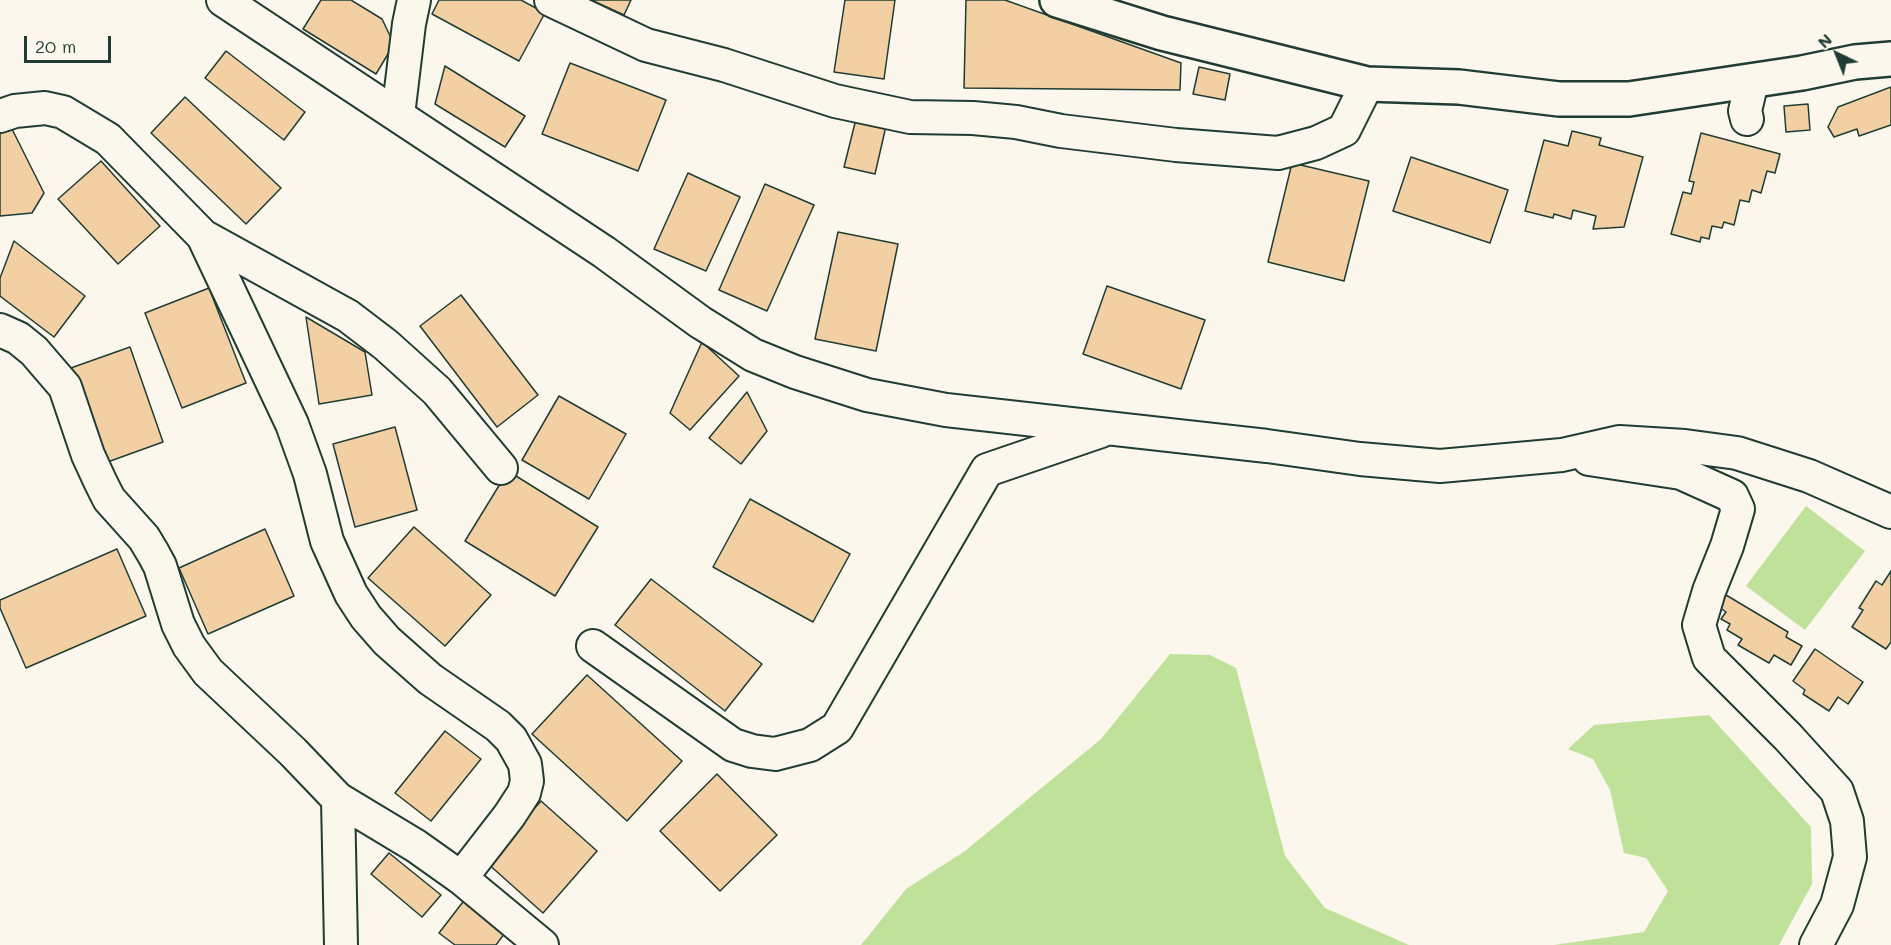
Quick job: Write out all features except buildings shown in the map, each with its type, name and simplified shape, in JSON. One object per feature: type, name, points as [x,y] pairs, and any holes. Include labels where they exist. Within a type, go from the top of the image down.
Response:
[{"type":"street","points":[[223,0],[604,252],[700,322],[753,355],[795,372],[867,395],[946,410],[1268,446],[1360,459],[1440,466],[1562,455],[1619,442],[1685,446],[1737,453],[1809,476],[1891,512]]},
{"type":"street","points":[[398,115],[414,0]]},
{"type":"street","points":[[552,0],[646,45],[724,65],[835,101],[910,117],[973,118],[1016,122],[1061,131],[1176,145],[1278,153],[1316,143],[1344,130],[1367,84]]},
{"type":"street","points":[[1056,0],[1162,33],[1367,84],[1459,87],[1559,99],[1617,99],[1752,81],[1854,62],[1891,58]]},
{"type":"street","points":[[1747,119],[1745,111],[1752,81]]},
{"type":"street","points":[[0,116],[15,111],[45,108],[63,112],[108,139],[203,237],[348,316],[386,345],[437,391],[501,468]]},
{"type":"street","points":[[203,237],[292,424],[310,474],[327,541],[351,594],[366,617],[387,641],[430,679],[498,726],[511,739],[525,764],[527,781],[524,793],[461,878]]},
{"type":"street","points":[[0,330],[18,338],[34,351],[65,387],[88,455],[100,481],[110,499],[144,538],[153,553],[178,624],[189,646],[208,672],[293,752],[338,799],[416,846],[461,878],[542,945]]},
{"type":"street","points":[[593,646],[733,745],[752,751],[775,754],[810,745],[837,728],[987,470],[1110,428]]},
{"type":"street","points":[[1562,455],[1681,473],[1732,496],[1738,509],[1727,546],[1708,591],[1699,625],[1709,658],[1788,737],[1837,791],[1847,820],[1850,857],[1837,905],[1816,945]]},
{"type":"street","points":[[338,799],[340,945]]},
{"type":"green space","points":[[1806,506],[1865,551],[1805,630],[1746,586]]},
{"type":"green space","points":[[1170,654],[1210,655],[1236,668],[1285,856],[1325,908],[1409,945],[861,945],[906,889],[965,851],[1101,739]]},
{"type":"green space","points":[[1709,715],[1811,827],[1812,884],[1779,945],[1554,945],[1644,932],[1668,891],[1646,858],[1624,853],[1610,790],[1593,759],[1568,749],[1594,725]]}]
